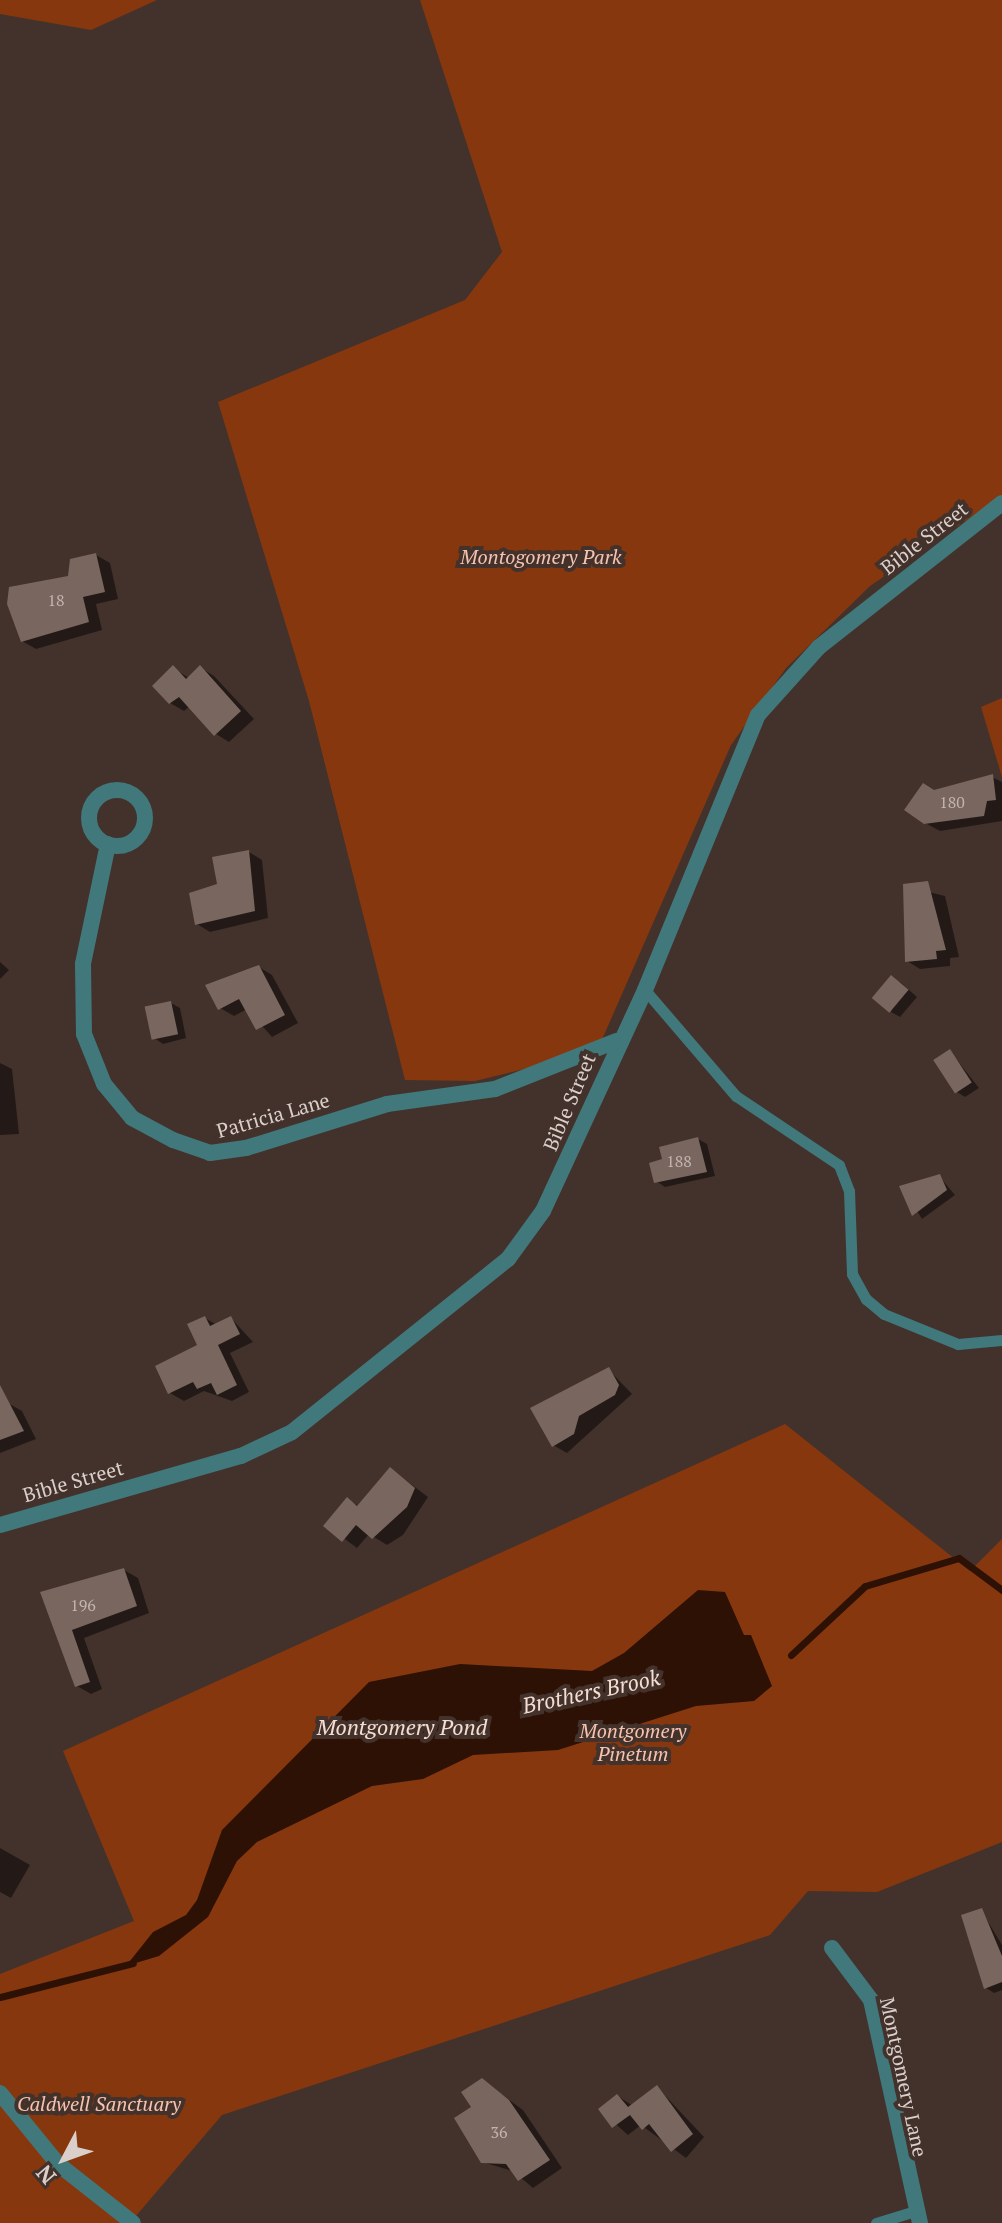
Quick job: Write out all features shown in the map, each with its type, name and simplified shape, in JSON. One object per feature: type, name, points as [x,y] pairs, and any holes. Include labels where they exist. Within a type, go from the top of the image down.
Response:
[{"type":"street","name":"Bible Street","points":[[0,1525],[241,1456],[324,1411],[522,1244],[616,1041],[645,990],[732,769],[773,695],[819,647],[1002,503]]},
{"type":"street","name":"Patricia Lane","points":[[108,844],[83,964],[84,1034],[104,1084],[132,1118],[173,1140],[210,1153],[246,1148],[387,1104],[495,1089],[616,1041]]},
{"type":"street","name":"Montgomery Lane","points":[[832,1948],[871,2000],[917,2217]]},
{"type":"street","points":[[0,2093],[58,2164],[133,2223]]},
{"type":"lane","points":[[645,990],[736,1096],[839,1165],[849,1191],[852,1274],[866,1299],[884,1314],[958,1344],[1002,1340]]},
{"type":"lane","points":[[876,2223],[917,2217]]},
{"type":"green space","points":[[0,0],[157,0],[91,30],[0,14]]},
{"type":"green space","name":"Montogomery Park","points":[[420,0],[1002,0],[1002,496],[870,586],[786,668],[731,745],[597,1051],[475,1081],[405,1080],[309,701],[218,402],[465,300],[502,252]]},
{"type":"green space","points":[[1002,698],[1002,777],[981,707]]},
{"type":"green space","name":"Montgomery Pinetum","points":[[785,1424],[970,1571],[1002,1539],[1002,1842],[877,1892],[808,1891],[770,1935],[222,2115],[130,2223],[0,2223],[0,1974],[134,1921],[63,1751]]},
{"type":"water","name":"Montgomery Pond","points":[[698,1590],[725,1592],[744,1635],[751,1635],[772,1686],[754,1701],[696,1706],[558,1750],[473,1755],[423,1779],[372,1786],[257,1842],[237,1861],[208,1917],[159,1956],[126,1966],[153,1932],[186,1915],[197,1900],[222,1830],[369,1682],[460,1664],[592,1671],[624,1653]]},
{"type":"building","points":[[96,553],[105,592],[83,597],[89,622],[21,642],[7,604],[9,587],[68,576],[70,559]]},
{"type":"building","points":[[173,665],[186,679],[200,665],[241,711],[214,736],[179,697],[169,704],[152,686]]},
{"type":"building","points":[[993,774],[996,800],[987,801],[984,816],[924,824],[904,810],[923,783],[934,790]]},
{"type":"building","points":[[249,850],[255,911],[195,925],[189,893],[217,884],[212,857]]},
{"type":"building","points":[[928,881],[946,950],[936,951],[937,959],[905,962],[903,884]]},
{"type":"building","points":[[259,965],[285,1015],[256,1030],[239,999],[218,1010],[205,985]]},
{"type":"building","points":[[891,975],[909,990],[889,1013],[872,998]]},
{"type":"building","points":[[171,1001],[178,1034],[152,1040],[145,1007]]},
{"type":"building","points":[[950,1049],[972,1083],[955,1093],[933,1060]]},
{"type":"building","points":[[698,1137],[707,1172],[654,1183],[649,1163],[662,1159],[659,1147]]},
{"type":"building","points":[[940,1174],[947,1190],[912,1216],[899,1186]]},
{"type":"building","points":[[205,1316],[210,1326],[231,1316],[240,1334],[218,1345],[237,1385],[217,1395],[211,1383],[197,1389],[193,1382],[168,1394],[155,1366],[197,1345],[187,1324]]},
{"type":"building","points":[[609,1367],[619,1385],[615,1395],[579,1416],[574,1434],[552,1447],[530,1408]]},
{"type":"building","points":[[0,1385],[24,1431],[0,1440]]},
{"type":"building","points":[[390,1467],[415,1488],[407,1507],[372,1539],[356,1525],[342,1542],[323,1526],[347,1497],[357,1506]]},
{"type":"building","points":[[124,1568],[137,1606],[72,1630],[90,1682],[75,1687],[40,1592]]},
{"type":"building","points":[[982,1908],[1002,1956],[1002,1982],[984,1989],[961,1915]]},
{"type":"building","points":[[482,2078],[509,2100],[550,2160],[518,2181],[506,2164],[481,2163],[454,2118],[471,2107],[461,2092]]},
{"type":"building","points":[[657,2085],[693,2134],[671,2152],[649,2124],[642,2130],[630,2115],[612,2128],[598,2109],[617,2094],[628,2107]]},
{"type":"waterway","name":"Brothers Brook","points":[[791,1655],[865,1586],[959,1558],[1002,1590]]},
{"type":"waterway","name":"Brothers Brook","points":[[0,1997],[133,1963]]},
{"type":"park label","name":"Caldwell Sanctuary","points":[[99,2103]]}]
